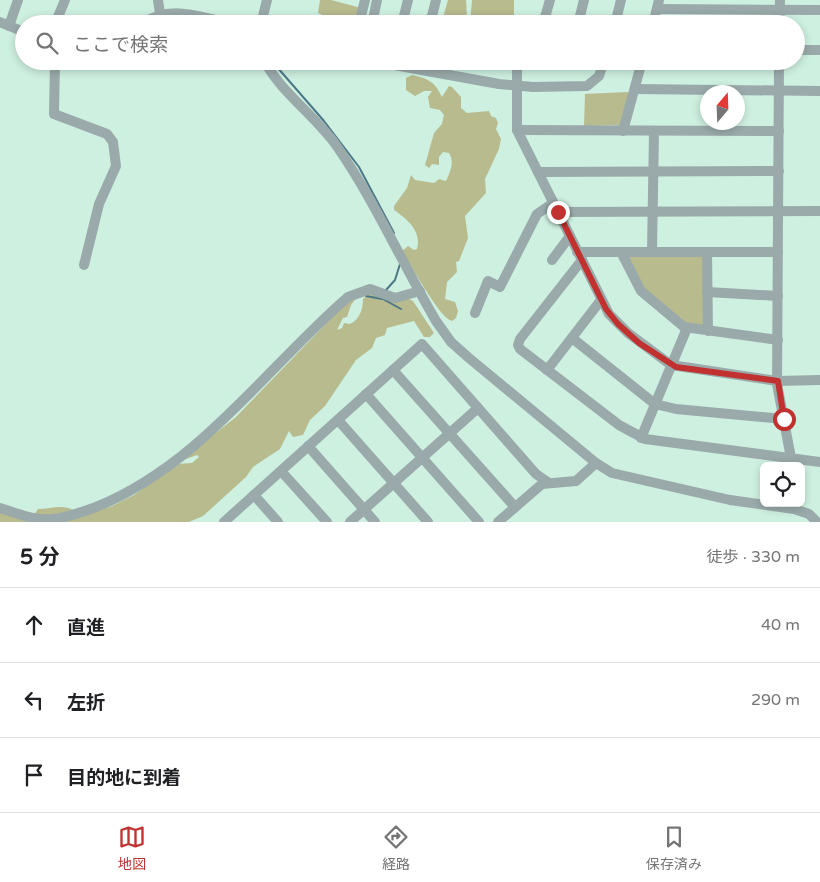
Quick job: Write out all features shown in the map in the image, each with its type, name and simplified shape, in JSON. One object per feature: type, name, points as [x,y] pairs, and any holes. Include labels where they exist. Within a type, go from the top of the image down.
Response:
[{"type":"street","points":[[5,24],[18,0]]},
{"type":"street","points":[[58,15],[64,0]]},
{"type":"street","points":[[158,0],[160,14],[182,13],[191,15]]},
{"type":"street","points":[[263,15],[267,0]]},
{"type":"street","points":[[362,15],[365,0]]},
{"type":"street","points":[[374,15],[377,0]]},
{"type":"street","points":[[404,15],[408,0]]},
{"type":"street","points":[[432,15],[436,0]]},
{"type":"street","points":[[546,15],[550,0]]},
{"type":"street","points":[[580,15],[584,0]]},
{"type":"street","points":[[617,15],[621,0]]},
{"type":"street","points":[[658,4],[780,5],[820,10]]},
{"type":"street","points":[[805,50],[820,50]]},
{"type":"street","points":[[55,70],[54,114],[107,134],[112,139],[115,157],[115,169],[99,204],[84,265]]},
{"type":"street","points":[[271,70],[329,135],[353,169],[436,321],[456,346],[596,463],[622,476],[658,482],[730,500],[794,509],[817,518]]},
{"type":"street","points":[[424,70],[517,86],[586,86],[599,76],[601,70]]},
{"type":"street","points":[[517,70],[517,130],[601,300],[609,314],[628,334],[671,365],[778,381],[820,380]]},
{"type":"street","points":[[623,131],[640,70]]},
{"type":"street","points":[[779,70],[778,381],[791,458]]},
{"type":"street","points":[[635,89],[820,92]]},
{"type":"street","points":[[517,130],[779,131]]},
{"type":"street","points":[[652,252],[654,131]]},
{"type":"street","points":[[538,172],[779,171]]},
{"type":"street","points":[[475,313],[488,282],[500,287],[537,214],[556,208],[653,212],[820,211]]},
{"type":"street","points":[[552,260],[570,236]]},
{"type":"street","points":[[778,252],[621,252],[580,256],[519,342],[520,349],[619,425],[641,438],[662,443],[820,462]]},
{"type":"street","points":[[621,252],[641,291],[687,328],[778,340]]},
{"type":"street","points":[[707,252],[708,331]]},
{"type":"street","points":[[0,508],[36,518],[53,519],[76,513],[116,498],[152,478],[224,419],[350,295],[370,288],[395,298],[420,291]]},
{"type":"street","points":[[707,292],[778,296]]},
{"type":"street","points":[[547,370],[601,300]]},
{"type":"street","points":[[641,438],[687,328]]},
{"type":"street","points":[[572,338],[655,404],[676,408],[784,419]]},
{"type":"street","points":[[226,521],[422,344],[536,474],[549,482]]},
{"type":"street","points":[[393,370],[515,507]]},
{"type":"street","points":[[366,394],[479,522]]},
{"type":"street","points":[[350,522],[478,408]]},
{"type":"street","points":[[338,420],[428,522]]},
{"type":"street","points":[[308,446],[375,522]]},
{"type":"street","points":[[498,522],[539,486],[549,482],[576,481],[596,463]]},
{"type":"street","points":[[281,471],[327,522]]},
{"type":"street","points":[[254,495],[278,522]]},
{"type":"green space","points":[[320,0],[331,0],[361,8],[359,15],[323,15],[318,13]]},
{"type":"green space","points":[[448,0],[466,0],[467,15],[444,15]]},
{"type":"green space","points":[[472,0],[514,0],[514,15],[471,15]]},
{"type":"green space","points":[[412,75],[431,82],[442,97],[449,86],[452,87],[461,97],[461,108],[467,113],[489,111],[491,116],[496,118],[498,123],[496,129],[501,139],[499,149],[485,179],[486,193],[465,216],[468,238],[459,261],[456,262],[457,272],[447,282],[445,299],[455,302],[458,311],[456,318],[452,321],[439,310],[401,252],[408,246],[414,250],[417,249],[417,237],[412,226],[394,210],[394,206],[407,188],[411,175],[415,180],[434,183],[439,179],[446,181],[452,163],[449,153],[443,152],[439,157],[439,165],[432,164],[429,168],[425,165],[434,133],[442,124],[444,115],[440,110],[430,108],[428,97],[432,91],[424,91],[415,96],[406,90],[406,78]]},
{"type":"green space","points":[[629,93],[621,125],[584,126],[585,94]]},
{"type":"green space","points":[[700,255],[703,258],[704,325],[690,326],[650,297],[626,257]]},
{"type":"green space","points":[[368,294],[407,298],[413,301],[434,333],[430,337],[424,337],[414,321],[387,328],[385,335],[376,338],[372,348],[356,360],[325,406],[310,420],[303,435],[293,437],[289,431],[280,449],[253,467],[246,477],[203,516],[189,522],[0,522],[0,504],[34,515],[38,509],[64,507],[73,510],[77,514],[110,507],[134,495],[177,464],[192,463],[199,457],[197,455],[184,458],[236,417],[346,303],[357,297],[351,305],[347,317],[343,318],[337,330],[342,328],[344,323],[350,324],[359,317],[363,299]]},
{"type":"waterway","points":[[280,70],[324,121],[359,167],[394,233]]},
{"type":"waterway","points":[[386,290],[395,280],[400,264]]},
{"type":"waterway","points":[[366,296],[382,299]]},
{"type":"waterway","points":[[383,299],[401,309]]},
{"type":"route","points":[[558,212],[606,309],[628,334],[646,349],[676,367],[778,381],[784,419]]}]
